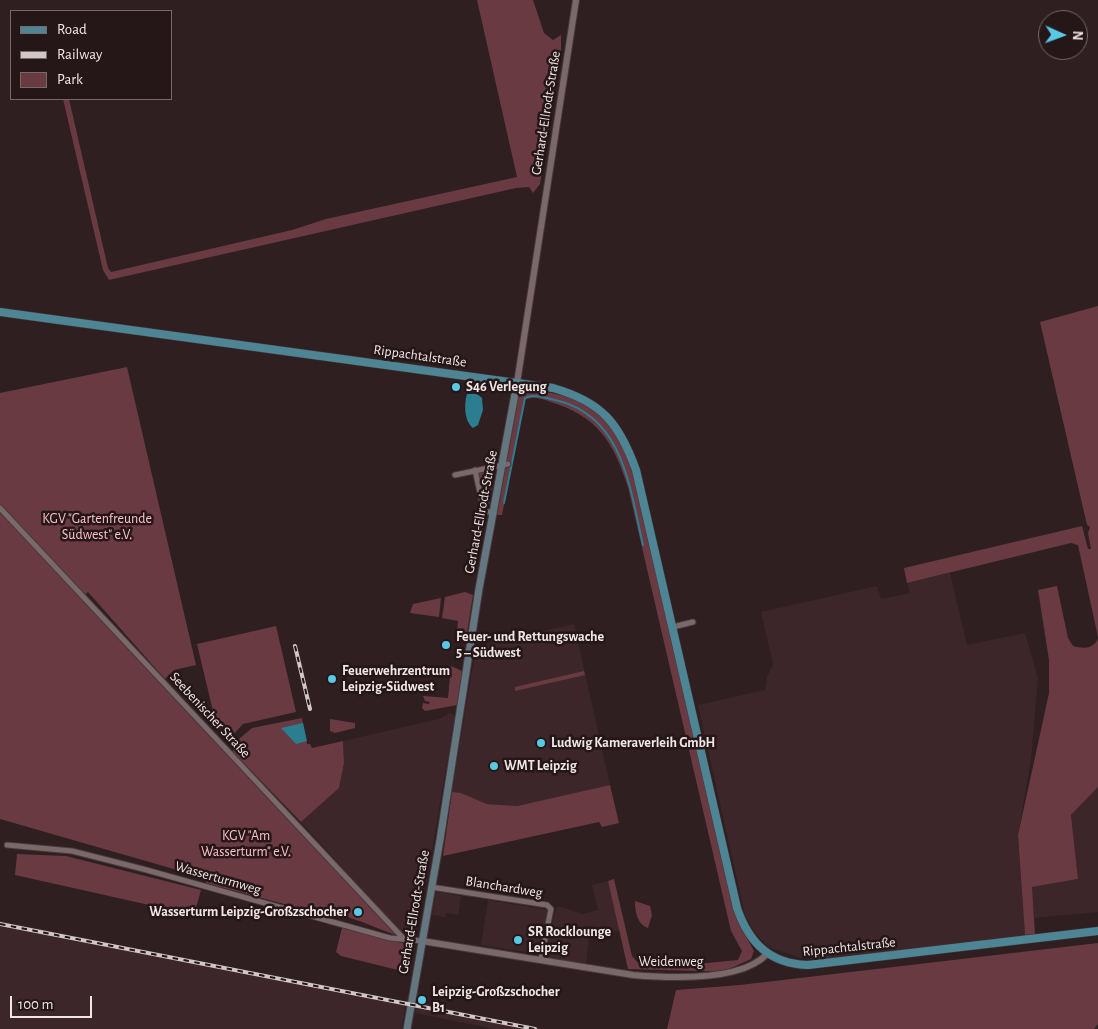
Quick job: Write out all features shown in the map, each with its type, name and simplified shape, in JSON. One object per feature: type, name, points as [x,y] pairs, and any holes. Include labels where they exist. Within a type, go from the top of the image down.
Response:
[{"type":"main road","name":"Rippachtalstraße","points":[[0,312],[553,388],[590,401],[609,417],[620,432],[636,470],[737,908],[749,935],[766,954],[786,962],[808,964],[1098,931]]},
{"type":"main road","name":"Gerhard-Ellrodt-Straße","points":[[407,1029],[479,589],[505,464],[517,383]]},
{"type":"street","name":"Gerhard-Ellrodt-Straße","points":[[517,383],[576,0]]},
{"type":"street","points":[[455,474],[505,464]]},
{"type":"street","points":[[475,470],[484,511],[494,513]]},
{"type":"street","name":"Seebenischer Straße","points":[[0,508],[403,938]]},
{"type":"street","points":[[673,627],[693,622]]},
{"type":"street","name":"Wasserturmweg","points":[[7,845],[72,852],[143,869],[390,938],[403,938],[422,942]]},
{"type":"street","name":"Blanchardweg","points":[[431,887],[547,905],[551,909],[550,918],[541,959]]},
{"type":"street","name":"Weidenweg","points":[[422,942],[541,959],[633,975],[666,978],[734,972],[754,964],[766,954]]},
{"type":"shaded area","points":[[950,573],[967,645],[1025,633],[1038,678],[1031,760],[1018,835],[1025,935],[825,959],[801,958],[768,947],[754,932],[745,915],[698,705],[765,690],[767,677],[773,664],[761,612],[877,586],[881,599],[910,593],[907,583]]},
{"type":"shaded area","points":[[574,624],[610,785],[517,806],[487,804],[461,793],[452,792],[476,647]]},
{"type":"shaded area","points":[[450,713],[455,716],[426,884],[421,896],[415,934],[402,933],[301,822],[339,788],[344,763],[343,741],[439,719]]},
{"type":"shaded area","points":[[1098,787],[1098,912],[1034,918],[1032,887],[1078,879],[1071,815]]},
{"type":"shaded area","points":[[608,881],[620,930],[589,938],[586,964],[543,957],[557,906],[583,914],[598,910],[592,885]]},
{"type":"shaded area","points":[[436,892],[461,896],[458,915],[446,913],[445,917],[432,915]]},
{"type":"shaded area","points":[[488,900],[548,910],[549,914],[539,954],[481,945]]},
{"type":"shaded area","points":[[0,921],[406,1002],[401,1029],[0,1029]]},
{"type":"shaded area","points":[[417,1003],[545,1029],[494,1029],[415,1013]]},
{"type":"green space","points":[[477,0],[533,0],[544,33],[553,40],[561,35],[561,51],[540,184],[533,193],[529,187],[516,188],[109,280],[103,270],[63,100],[69,100],[108,268],[111,272],[292,230],[326,219],[517,177]]},
{"type":"green space","points":[[1098,306],[1098,637],[1078,545],[1071,543],[907,583],[904,568],[1082,526],[1088,549],[1091,549],[1088,533],[1090,527],[1087,525],[1040,322]]},
{"type":"green space","name":"KGV \"Gartenfreunde Südwest\" e.V.","points":[[127,367],[196,665],[174,670],[165,679],[88,592],[81,599],[396,935],[342,915],[310,911],[206,883],[205,878],[0,819],[0,393]]},
{"type":"green space","points":[[532,390],[568,397],[594,410],[613,431],[631,464],[739,924],[754,951],[751,959],[729,969],[734,972],[628,969],[608,881],[614,879],[632,956],[640,965],[697,964],[738,960],[742,951],[731,931],[628,487],[616,456],[602,433],[581,415],[567,408],[541,399],[531,398],[525,400],[502,515],[497,515],[518,398]]},
{"type":"green space","points":[[495,467],[489,505],[485,505],[478,471]]},
{"type":"green space","points":[[1057,586],[1068,638],[1073,646],[1080,648],[1091,646],[1098,639],[1098,787],[1071,815],[1078,879],[1032,887],[1035,934],[1025,935],[1018,835],[1049,693],[1049,660],[1038,590]]},
{"type":"green space","points":[[465,592],[473,595],[466,639],[456,638],[458,621],[442,618],[445,597]]},
{"type":"green space","points":[[441,598],[439,617],[410,613],[413,604]]},
{"type":"green space","points":[[276,626],[296,712],[243,724],[232,736],[225,737],[217,728],[197,644]]},
{"type":"green space","points":[[451,666],[462,671],[457,705],[425,711],[422,708],[423,703],[429,704],[430,702],[425,701],[423,696],[448,698]]},
{"type":"green space","points":[[584,671],[585,675],[515,691],[515,687]]},
{"type":"green space","points":[[302,718],[307,744],[310,744],[312,748],[343,741],[344,763],[339,788],[301,822],[233,752],[233,744],[252,728]]},
{"type":"green space","points":[[330,719],[355,723],[355,728],[335,733],[330,731]]},
{"type":"green space","points":[[610,785],[619,823],[602,827],[599,822],[443,856],[452,792],[461,793],[487,804],[517,806]]},
{"type":"green space","name":"KGV \"Am Wasserturm\" e.V.","points":[[17,854],[66,856],[201,890],[194,915],[15,875]]},
{"type":"green space","points":[[635,901],[650,906],[652,915],[648,928],[641,924],[637,917]]},
{"type":"green space","points":[[342,928],[410,945],[413,949],[410,973],[341,956],[336,952]]},
{"type":"green space","points":[[1098,943],[1098,1024],[1094,1029],[667,1029],[676,990],[740,985]]},
{"type":"water","points":[[467,394],[477,394],[482,398],[483,410],[478,425],[473,428],[468,421],[466,412]]},
{"type":"water","points":[[303,723],[307,741],[296,744],[281,728]]},
{"type":"waterway","points":[[504,503],[525,398],[537,396],[559,401],[581,410],[598,423],[611,440],[628,480],[643,545]]},
{"type":"railway","points":[[295,646],[310,709]]},
{"type":"railway","points":[[0,924],[535,1029]]},
{"type":"place","name":"S46 Verlegung","points":[[456,387]]},
{"type":"place","name":"Feuer- und Rettungswache 5 – Südwest","points":[[446,645]]},
{"type":"place","name":"Feuerwehrzentrum Leipzig-Südwest","points":[[332,679]]},
{"type":"place","name":"Ludwig Kameraverleih GmbH","points":[[541,743]]},
{"type":"place","name":"WMT Leipzig","points":[[494,766]]},
{"type":"place","name":"Wasserturm Leipzig-Großzschocher","points":[[358,912]]},
{"type":"place","name":"SR Rocklounge Leipzig","points":[[518,940]]},
{"type":"place","name":"Leipzig-Großzschocher B1","points":[[422,1000]]}]
